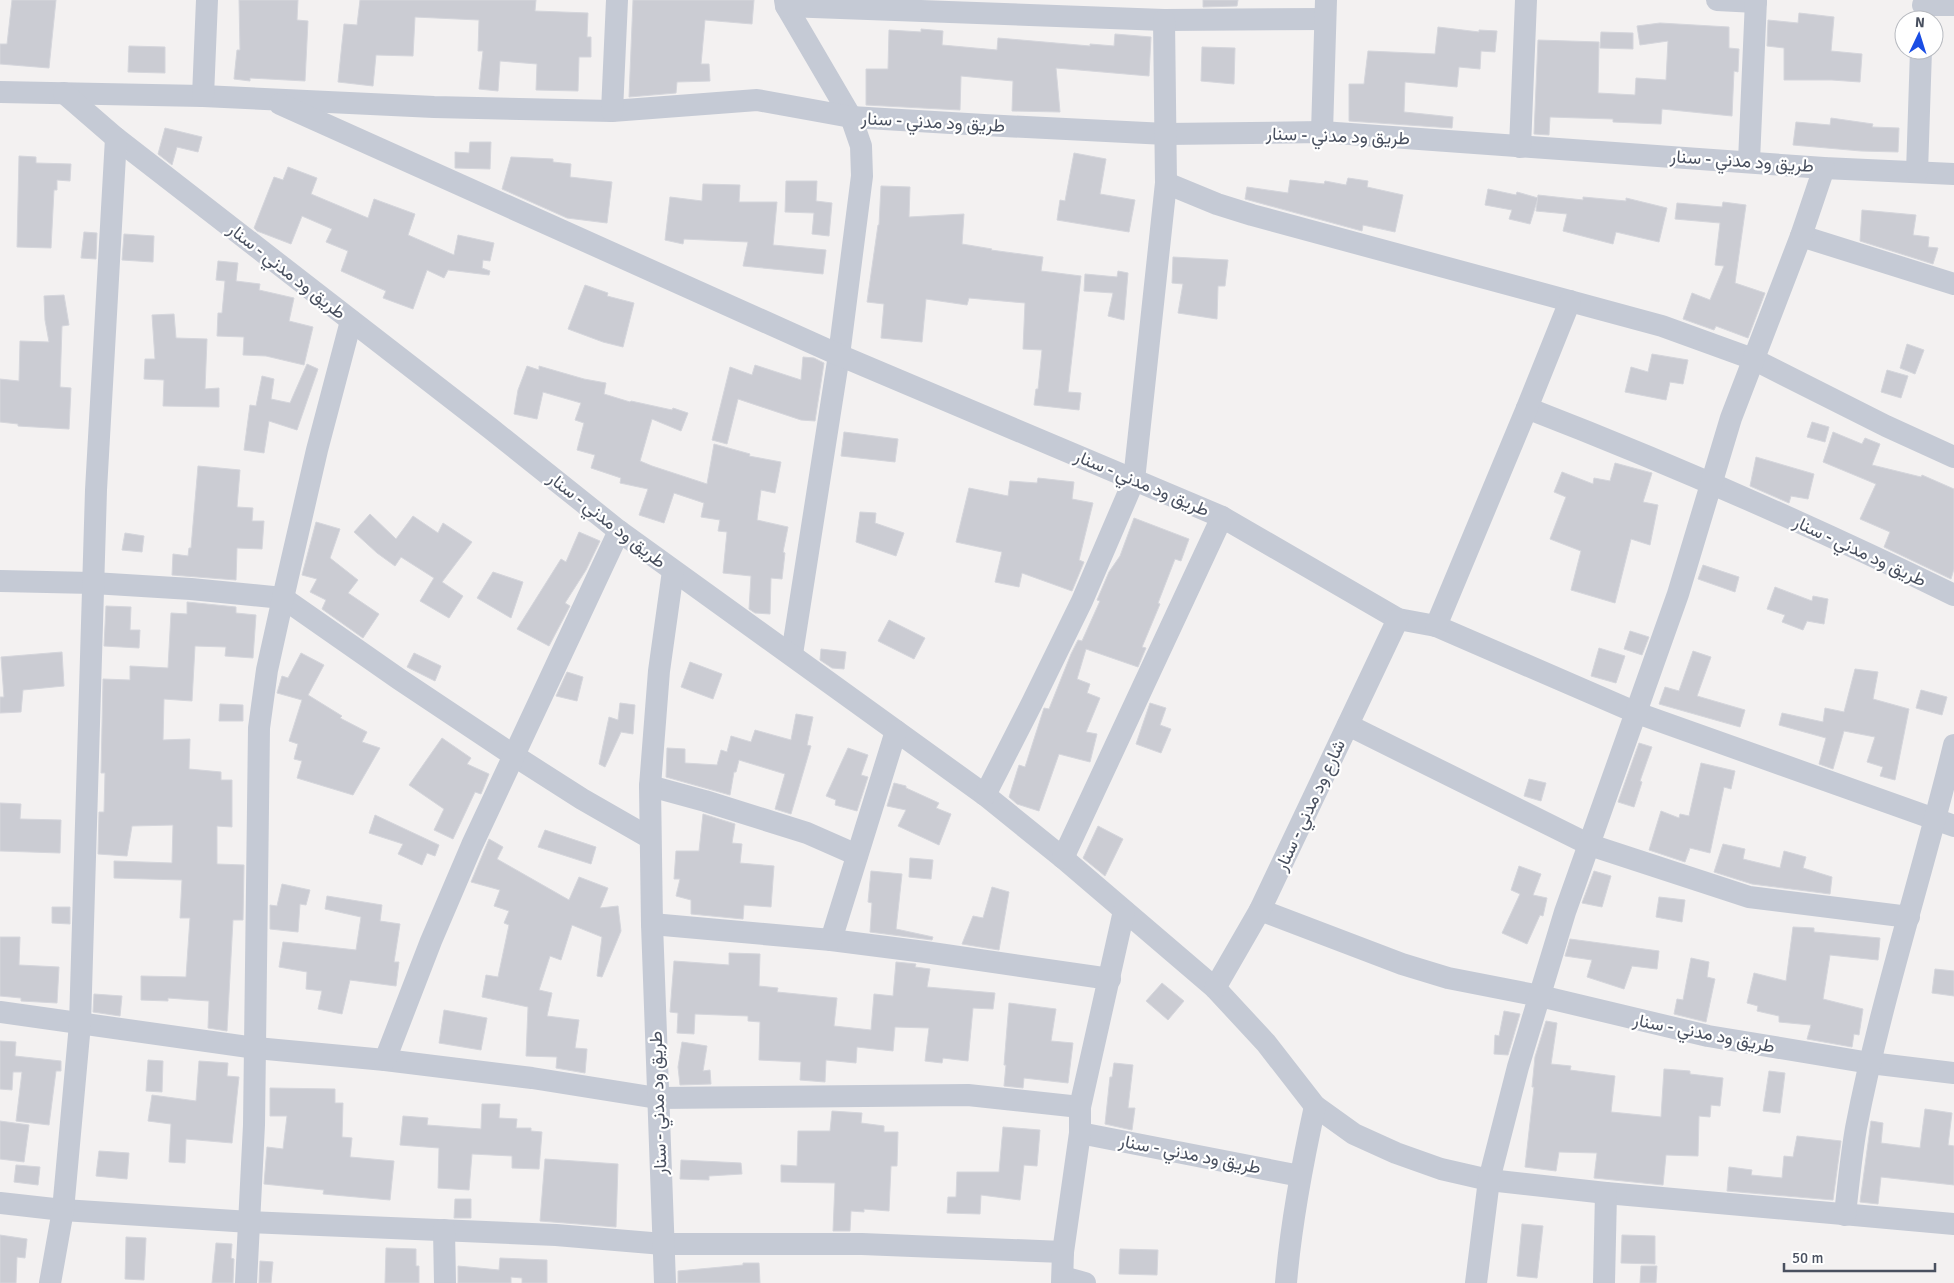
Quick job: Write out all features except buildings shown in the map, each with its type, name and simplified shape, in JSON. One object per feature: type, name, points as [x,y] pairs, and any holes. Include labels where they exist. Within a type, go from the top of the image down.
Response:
[{"type":"street","points":[[203,96],[207,0]]},
{"type":"street","points":[[612,111],[618,0]]},
{"type":"street","points":[[1520,147],[1526,0]]},
{"type":"street","points":[[1717,0],[1756,1],[1749,161]]},
{"type":"street","points":[[786,3],[1164,20],[1326,10],[1322,132]]},
{"type":"street","points":[[786,3],[851,117]]},
{"type":"street","points":[[1923,8],[1954,5]]},
{"type":"street","points":[[985,795],[1032,704],[1082,600],[1134,480],[1166,183],[1164,20]]},
{"type":"street","points":[[1917,172],[1921,60]]},
{"type":"street","points":[[0,92],[64,93]]},
{"type":"street","name":"طريق ود مدني - سنار","points":[[64,93],[203,96],[434,107],[612,111],[732,100],[757,100],[851,117],[1166,134],[1322,132],[1520,147],[1749,161],[1824,168],[1954,174]]},
{"type":"street","name":"طريق ود مدني - سنار","points":[[64,93],[116,138],[490,428],[619,531],[985,795],[1063,858],[1215,988],[1266,1043],[1315,1106],[1354,1134],[1396,1153],[1440,1169],[1489,1180],[1606,1193],[1954,1224]]},
{"type":"street","name":"طريق ود مدني - سنار","points":[[268,99],[839,355],[1222,517],[1398,619],[1436,626],[1637,712],[1945,823]]},
{"type":"street","name":"طريق ود مدني - سنار","points":[[792,654],[839,355],[862,176],[861,146],[851,117]]},
{"type":"street","points":[[50,1283],[64,1210],[80,1024],[96,490],[116,138]]},
{"type":"street","name":"طريق ود مدني - سنار","points":[[1476,1283],[1489,1180],[1518,1067],[1566,912],[1678,594],[1731,418],[1824,168]]},
{"type":"street","points":[[1166,183],[1252,216],[1662,326],[1753,359],[1886,426],[1954,457]]},
{"type":"street","points":[[1800,236],[1954,284]]},
{"type":"street","points":[[1436,626],[1528,408],[1570,301]]},
{"type":"street","points":[[246,1283],[256,1048],[259,728],[267,670],[282,598],[317,450],[351,321]]},
{"type":"street","name":"طريق ود مدني - سنار","points":[[1528,408],[1620,444],[1711,483],[1846,543],[1954,595]]},
{"type":"street","points":[[1063,858],[1222,517]]},
{"type":"street","points":[[385,1060],[431,941],[513,755],[619,531]]},
{"type":"street","name":"طريق ود مدني - سنار","points":[[665,1283],[652,924],[650,786],[659,671],[673,571]]},
{"type":"street","points":[[0,581],[93,583],[191,589],[282,598],[513,755],[582,799],[650,838]]},
{"type":"street","name":"شارع ود مدني - سنار","points":[[1215,988],[1260,910],[1398,619]]},
{"type":"street","points":[[1348,725],[1590,846],[1749,896],[1909,917]]},
{"type":"street","points":[[831,940],[896,731]]},
{"type":"street","points":[[1844,1215],[1856,1130],[1870,1063],[1909,917],[1945,823],[1954,745]]},
{"type":"street","points":[[650,786],[807,833],[857,855]]},
{"type":"street","points":[[1085,1283],[1062,1280],[1063,1252],[1080,1133],[1080,1107],[1124,910]]},
{"type":"street","name":"طريق ود مدني - سنار","points":[[1260,910],[1402,964],[1448,978],[1540,996],[1708,1036],[1870,1063],[1954,1073]]},
{"type":"street","points":[[652,924],[831,940],[1110,979]]},
{"type":"street","points":[[0,1012],[256,1048],[385,1060],[532,1078],[658,1098],[968,1095],[1080,1107]]},
{"type":"street","points":[[1286,1283],[1289,1245],[1300,1176],[1315,1106]]},
{"type":"street","name":"طريق ود مدني - سنار","points":[[1080,1133],[1300,1176]]},
{"type":"street","points":[[1604,1283],[1606,1193]]},
{"type":"street","points":[[0,1203],[64,1210],[250,1222],[556,1235],[663,1244],[862,1244],[1063,1252]]},
{"type":"street","points":[[444,1230],[445,1283]]}]
